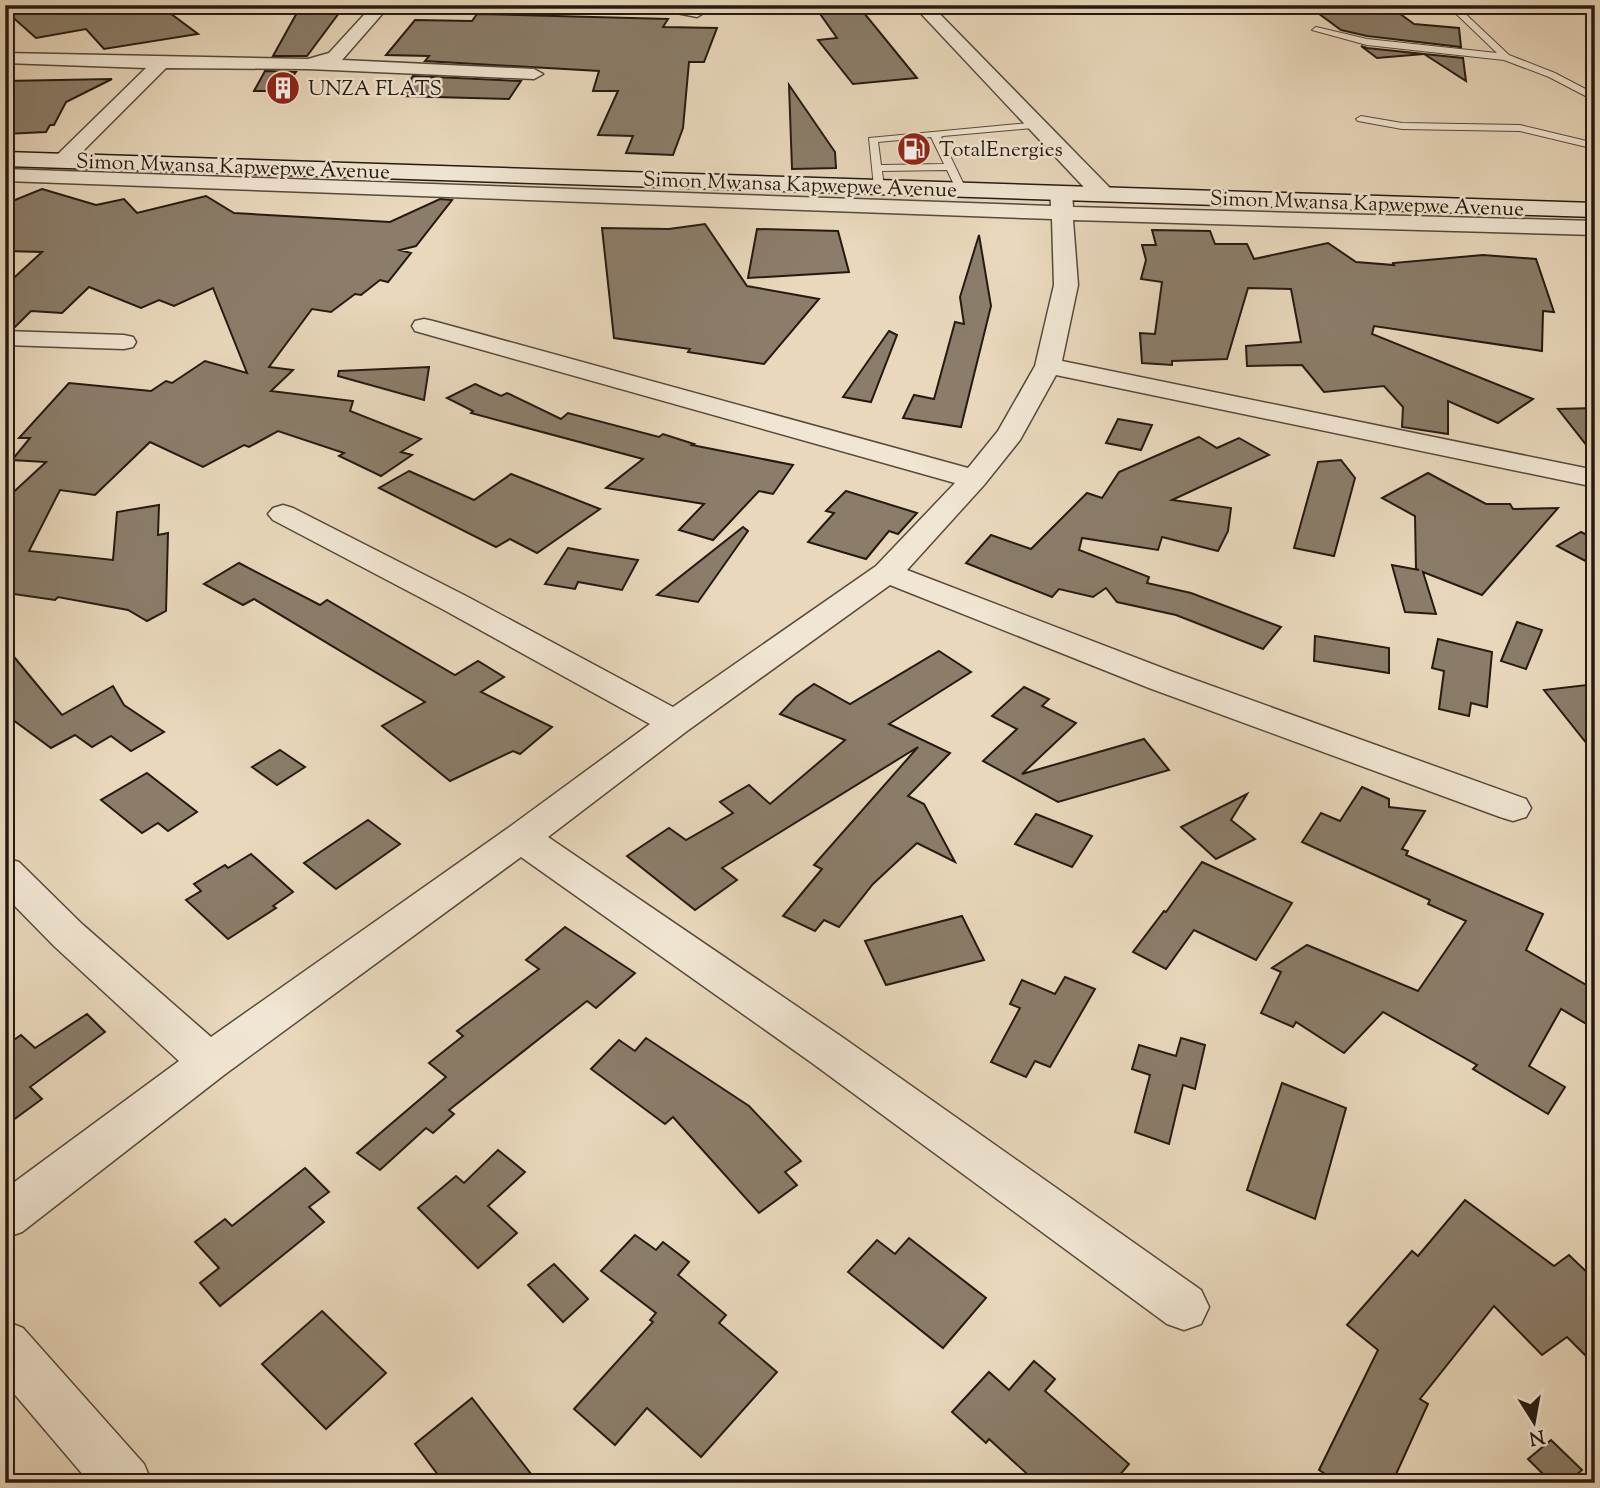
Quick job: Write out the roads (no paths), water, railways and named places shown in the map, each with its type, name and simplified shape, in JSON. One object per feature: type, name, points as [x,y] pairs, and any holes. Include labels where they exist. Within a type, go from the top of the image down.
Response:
[{"type":"main road","name":"Simon Mwansa Kapwepwe Avenue","points":[[5,159],[497,183],[878,177],[1062,202],[1104,194],[1595,210]]},
{"type":"street","points":[[308,64],[335,57],[382,5]]},
{"type":"street","points":[[662,5],[697,12]]},
{"type":"street","points":[[921,5],[1104,194]]},
{"type":"street","points":[[5,58],[308,64],[534,74]]},
{"type":"street","points":[[63,160],[161,63]]},
{"type":"street","points":[[5,175],[497,183],[1062,202],[1595,228]]},
{"type":"street","points":[[5,1217],[209,1062],[521,838],[675,723],[887,573],[974,479],[1010,434],[1048,366],[1066,285],[1062,202]]},
{"type":"street","points":[[424,326],[974,479]]},
{"type":"street","points":[[5,338],[124,342]]},
{"type":"street","points":[[1048,366],[1595,479]]},
{"type":"street","points":[[284,514],[455,603],[675,723]]},
{"type":"street","points":[[887,573],[1161,680],[1513,808]]},
{"type":"street","points":[[521,838],[827,1050],[1184,1307]]},
{"type":"street","points":[[5,872],[68,935],[209,1062]]},
{"type":"street","points":[[5,1345],[125,1483]]},
{"type":"lane","points":[[1451,5],[1506,57]]},
{"type":"lane","points":[[1316,30],[1367,42],[1506,57],[1552,75],[1595,98]]},
{"type":"lane","points":[[1361,119],[1402,126],[1520,128],[1595,146]]},
{"type":"lane","points":[[950,166],[878,177],[873,140],[1040,125]]},
{"type":"lane","points":[[940,134],[936,137],[961,189]]},
{"type":"place","name":"UNZA FLATS","points":[[283,88]]},
{"type":"place","name":"TotalEnergies","points":[[914,149]]}]
